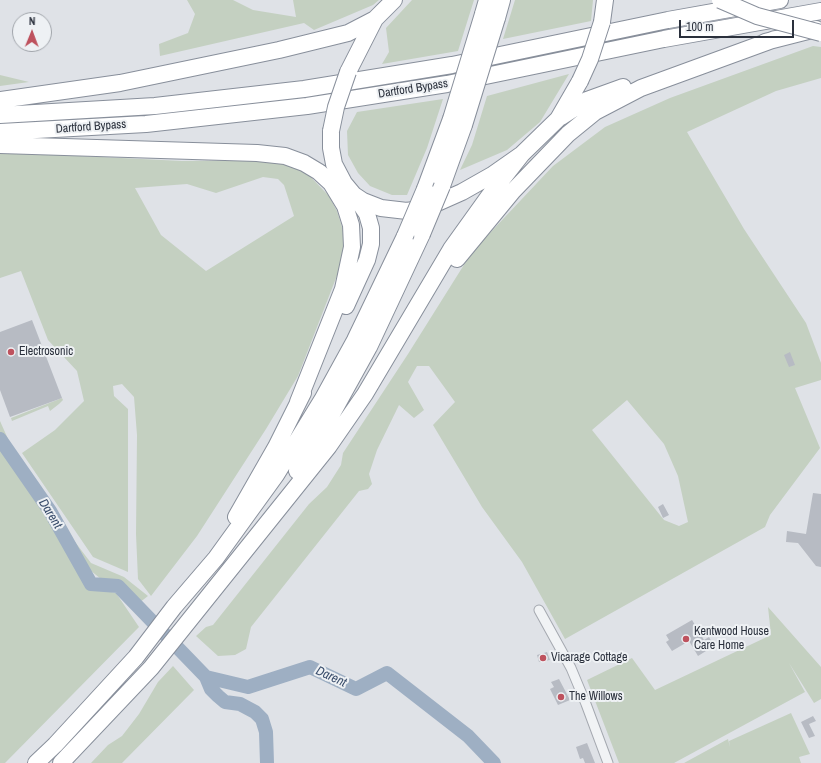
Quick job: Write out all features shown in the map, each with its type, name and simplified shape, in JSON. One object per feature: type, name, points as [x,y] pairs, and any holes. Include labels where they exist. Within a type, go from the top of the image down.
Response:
[{"type":"highway","points":[[0,100],[120,83],[272,52],[348,33],[375,19],[394,0]]},
{"type":"highway","points":[[231,567],[303,462],[332,414],[377,332],[422,234],[442,186],[489,11],[502,0]]},
{"type":"highway","points":[[558,119],[580,81],[590,59],[602,22],[605,0]]},
{"type":"highway","points":[[720,0],[757,16],[821,33]]},
{"type":"highway","name":"Dartford Bypass","points":[[0,115],[155,106],[312,88],[452,65],[668,20],[780,0]]},
{"type":"highway","name":"Dartford Bypass","points":[[0,132],[146,124],[307,106],[447,84],[664,39],[821,11]]},
{"type":"highway","points":[[344,183],[332,157],[331,131],[336,107],[348,72],[375,19]]},
{"type":"highway","points":[[61,763],[151,668],[329,446],[365,394],[398,340],[422,294],[451,249],[489,196],[522,154],[558,119],[587,100],[618,88],[775,39],[821,28]]},
{"type":"highway","points":[[398,340],[450,268],[493,213],[546,156],[587,117],[615,100],[641,88],[775,39]]},
{"type":"highway","points":[[36,763],[55,746],[136,657],[174,607],[216,558],[276,475],[322,400],[364,323],[405,236],[425,189],[458,122]]},
{"type":"highway","points":[[0,145],[257,152],[285,156],[304,163],[319,172],[331,183],[348,212],[352,232],[352,247],[346,278],[298,402]]},
{"type":"highway","points":[[149,149],[279,145],[303,151],[315,158],[344,183],[363,207],[369,220],[371,237],[369,251],[339,322],[276,447],[240,508],[216,558]]},
{"type":"highway","points":[[354,195],[363,201],[381,208],[406,210],[426,208],[462,192],[492,175],[522,154]]},
{"type":"street","points":[[539,610],[571,668],[608,763]]},
{"type":"green space","points":[[187,0],[233,0],[253,10],[296,17],[293,0],[379,0],[373,5],[314,30],[304,23],[160,56],[159,44],[188,33],[195,14]]},
{"type":"green space","points":[[412,0],[474,0],[458,51],[382,64],[389,52],[386,28]]},
{"type":"green space","points":[[515,0],[593,0],[591,21],[503,39]]},
{"type":"green space","points":[[813,46],[821,47],[821,78],[776,91],[687,132],[744,229],[806,323],[821,363],[821,380],[795,388],[820,448],[770,515],[765,527],[565,639],[522,562],[482,507],[433,425],[455,402],[429,366],[417,366],[408,382],[424,410],[414,418],[399,405],[377,450],[369,474],[372,484],[368,489],[359,491],[251,627],[246,649],[235,655],[218,656],[196,636],[206,627],[213,625],[309,504],[327,487],[341,465],[343,453],[408,354],[472,252],[553,166],[605,127],[670,98]],"holes":[[[627,400],[664,444],[678,476],[688,522],[679,526],[664,520],[592,430]]]},
{"type":"green space","points":[[569,74],[540,122],[507,150],[460,170],[472,145],[487,96]]},
{"type":"green space","points":[[0,75],[29,82],[0,86]]},
{"type":"green space","points":[[443,99],[427,148],[407,195],[392,195],[370,186],[358,173],[348,155],[347,131],[357,112]]},
{"type":"green space","points":[[0,152],[182,161],[267,160],[302,168],[329,196],[337,211],[343,230],[343,250],[338,273],[298,376],[266,429],[197,536],[151,596],[138,579],[136,534],[137,435],[134,397],[122,384],[113,386],[114,396],[128,409],[128,572],[93,557],[22,453],[55,430],[84,401],[77,371],[48,340],[21,271],[0,278]],"holes":[[[263,177],[278,179],[284,185],[294,216],[206,271],[161,235],[135,188],[187,184],[216,193]]]},
{"type":"green space","points":[[62,398],[63,400],[50,411],[48,406],[12,421],[11,418]]},
{"type":"green space","points":[[0,421],[16,457],[63,540],[67,551],[86,587],[116,593],[139,627],[5,763],[0,763]]},
{"type":"green space","points":[[69,534],[91,563],[124,577],[148,596],[139,603],[121,584],[101,579],[85,566],[68,538]]},
{"type":"green space","points":[[768,607],[821,667],[821,699],[814,703],[789,663],[805,692],[674,763],[619,763],[587,680],[632,658],[655,690],[771,635]]},
{"type":"green space","points":[[173,666],[194,690],[122,763],[91,763],[108,745],[122,736],[139,714],[158,682]]},
{"type":"green space","points":[[791,713],[810,754],[799,757],[801,763],[684,763],[728,739],[730,747],[729,741]]},
{"type":"building","points":[[32,320],[62,398],[10,417],[0,390],[0,332]]},
{"type":"building","points":[[790,352],[795,365],[789,367],[784,355]]},
{"type":"building","points":[[813,493],[821,494],[821,567],[816,566],[798,543],[786,542],[787,531],[806,534]]},
{"type":"building","points":[[663,504],[669,515],[663,518],[658,507]]},
{"type":"building","name":"Kentwood House Care Home","points":[[692,620],[704,640],[709,637],[714,646],[698,656],[689,641],[672,651],[666,642],[669,640],[666,635]]},
{"type":"building","name":"Vicarage Cottage","points":[[547,652],[550,660],[539,662],[537,655]]},
{"type":"building","name":"The Willows","points":[[559,679],[570,700],[558,705],[550,689],[554,687],[551,682]]},
{"type":"building","points":[[813,716],[816,721],[809,724],[815,736],[809,738],[801,722]]},
{"type":"building","points":[[587,743],[595,763],[585,763],[583,758],[580,759],[576,747]]},
{"type":"waterway","name":"Darent","points":[[0,439],[50,511],[91,584],[118,586],[206,677],[211,689],[218,696],[225,702],[240,704],[255,712],[262,719],[266,732],[267,763]]},
{"type":"waterway","name":"Darent","points":[[206,677],[248,687],[310,667],[356,689],[387,673],[468,736],[494,763]]},
{"type":"place","name":"Electrosonic","points":[[11,352]]},
{"type":"place","name":"Kentwood House Care Home","points":[[686,639]]},
{"type":"place","name":"Vicarage Cottage","points":[[543,658]]},
{"type":"place","name":"The Willows","points":[[561,697]]}]
